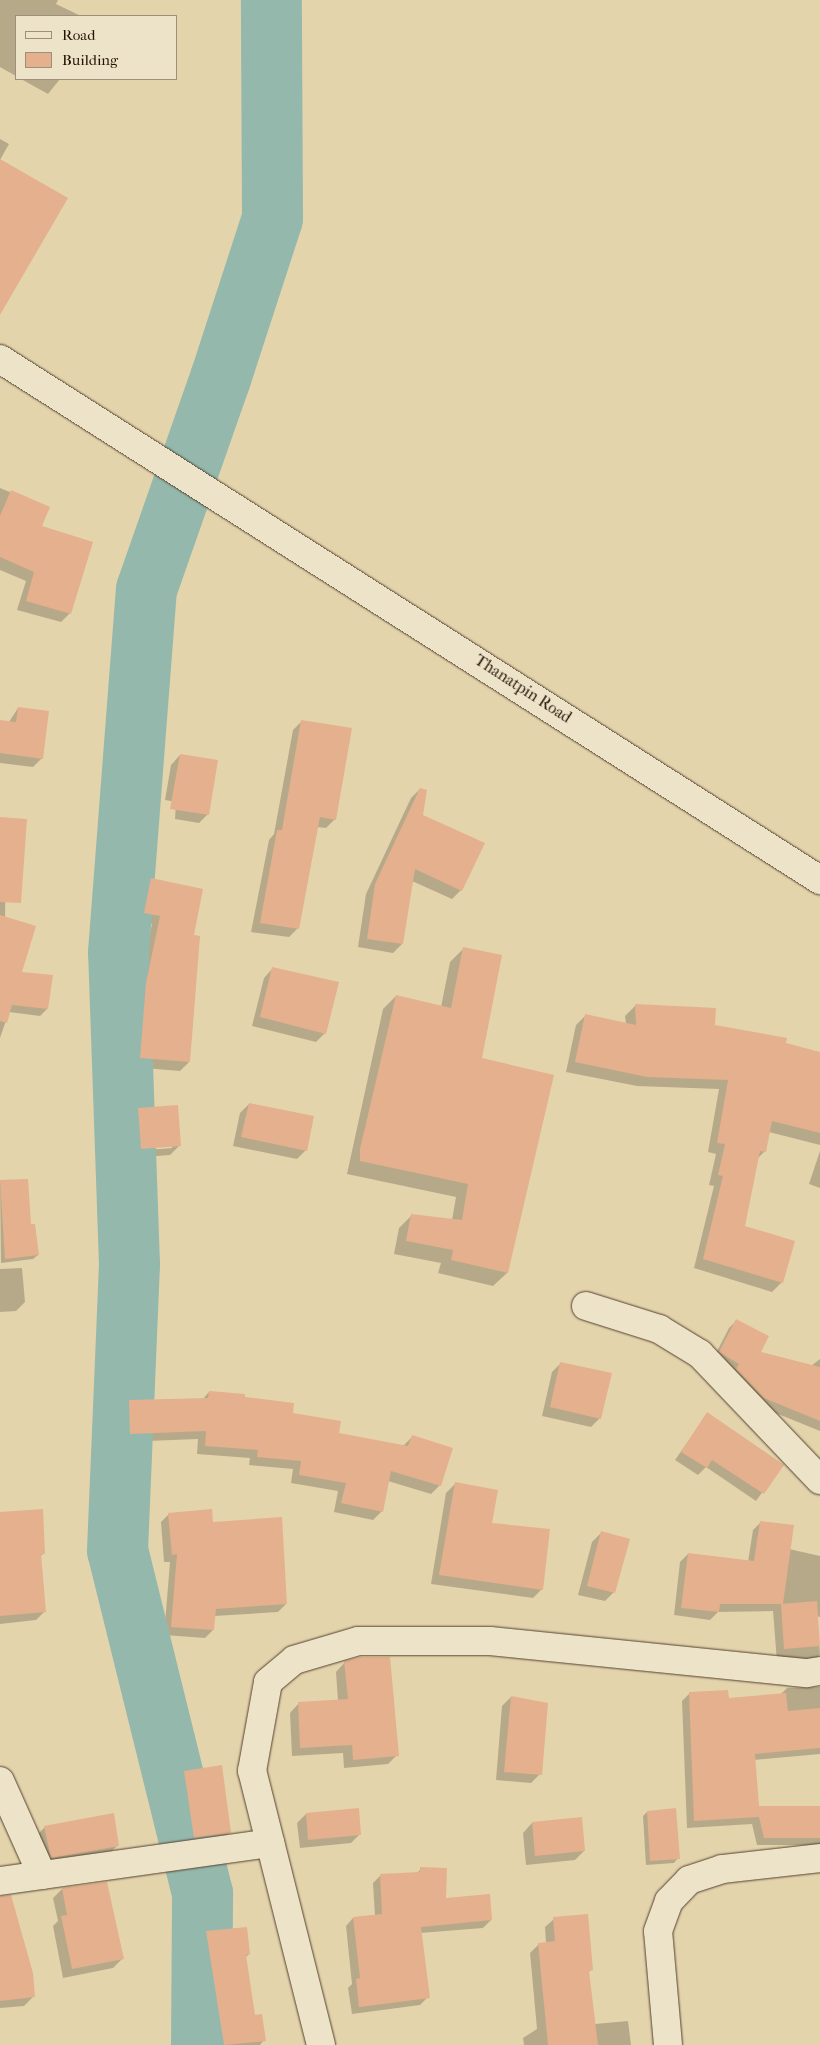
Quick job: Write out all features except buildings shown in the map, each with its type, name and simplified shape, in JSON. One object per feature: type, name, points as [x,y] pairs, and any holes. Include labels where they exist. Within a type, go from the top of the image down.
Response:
[{"type":"street","name":"Thanatpin Road","points":[[0,359],[226,500],[820,880]]},
{"type":"street","points":[[586,1306],[659,1329],[700,1354],[820,1480]]},
{"type":"street","points":[[321,2045],[252,1771],[268,1682],[294,1660],[358,1641],[490,1641],[807,1673],[820,1672]]},
{"type":"street","points":[[0,1781],[42,1875]]},
{"type":"street","points":[[0,1881],[138,1860],[270,1843]]},
{"type":"street","points":[[668,2045],[658,1931],[669,1901],[689,1880],[722,1869],[820,1858]]},
{"type":"waterway","points":[[201,2045],[202,1893],[117,1550],[129,1264],[118,952],[146,589],[220,378],[272,218],[271,0]]}]
